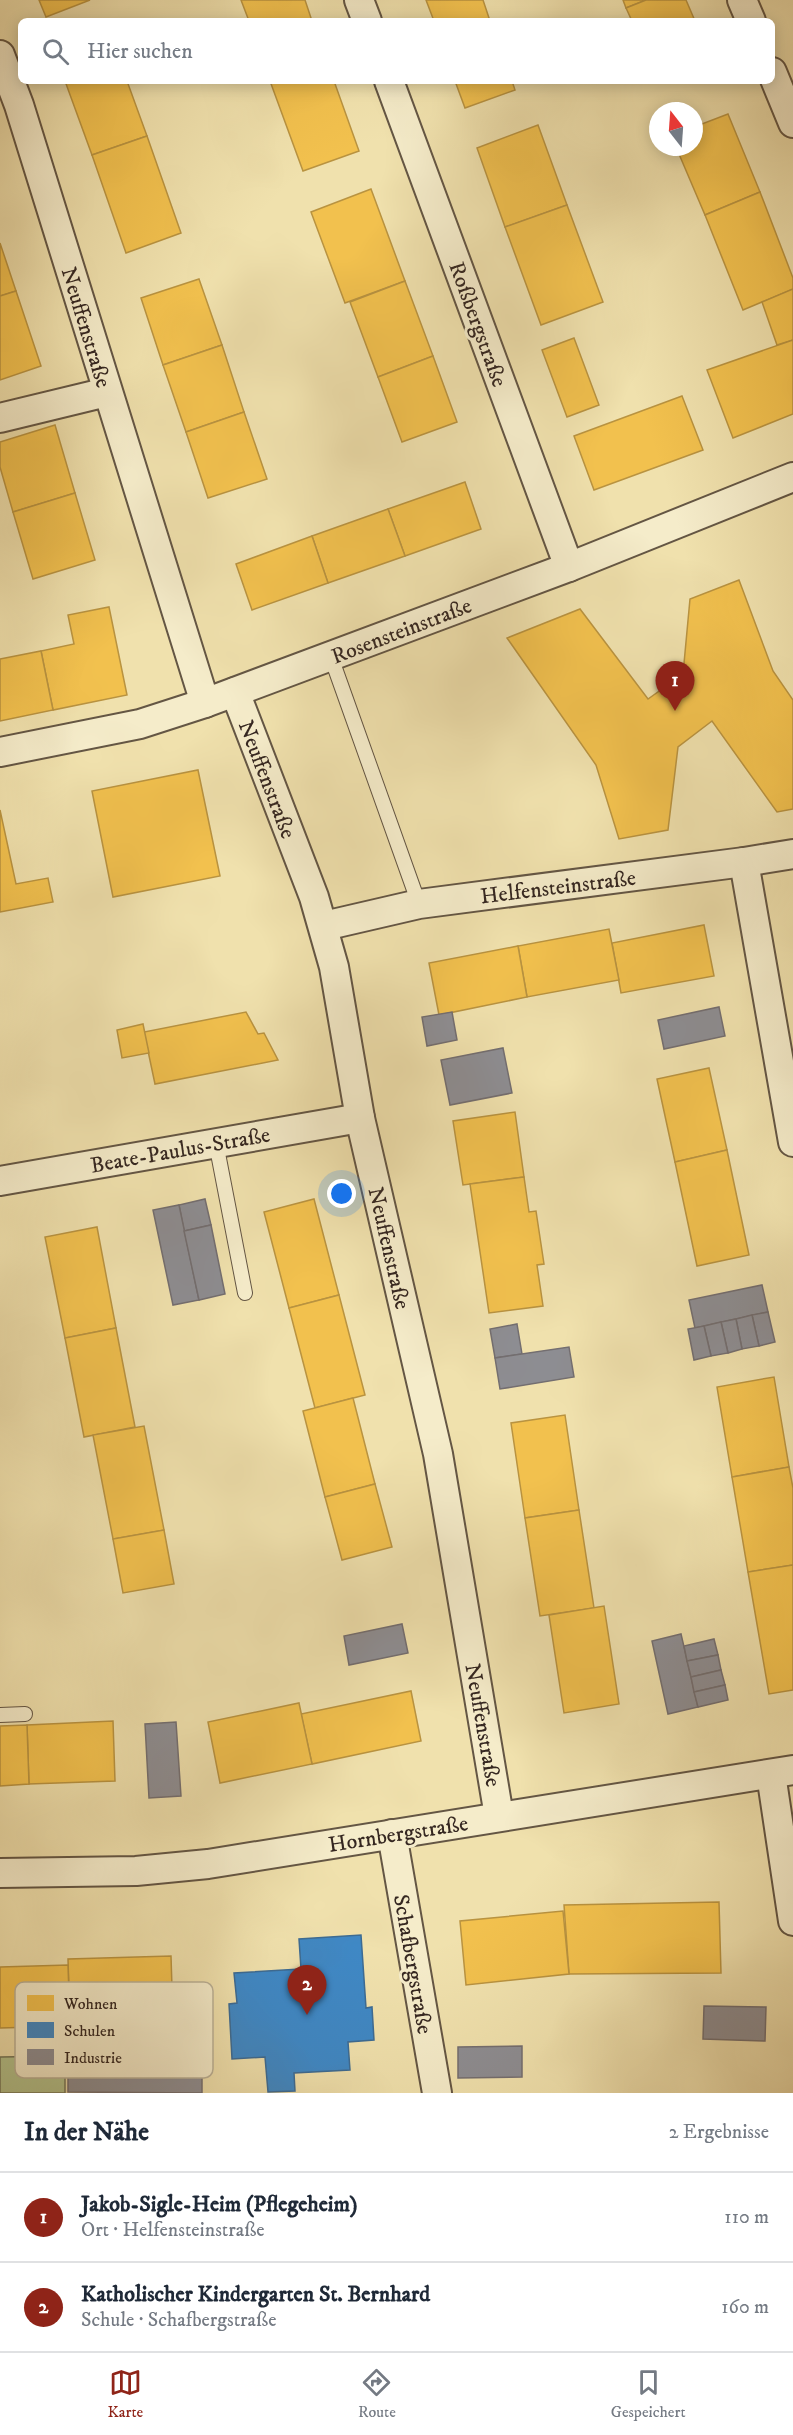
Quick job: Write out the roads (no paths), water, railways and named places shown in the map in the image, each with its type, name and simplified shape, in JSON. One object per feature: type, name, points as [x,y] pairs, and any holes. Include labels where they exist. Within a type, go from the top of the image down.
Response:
[{"type":"street","points":[[359,0],[366,18]]},
{"type":"street","points":[[742,0],[750,18]]},
{"type":"street","name":"Neuffenstraße","points":[[0,55],[9,108],[106,392],[205,703]]},
{"type":"street","points":[[775,79],[793,123]]},
{"type":"street","name":"Roßbergstraße","points":[[390,84],[569,567]]},
{"type":"street","points":[[0,418],[106,392]]},
{"type":"street","name":"Rosensteinstraße","points":[[0,752],[140,724],[205,703],[569,567],[793,477]]},
{"type":"street","name":"Neuffenstraße","points":[[235,692],[324,926],[334,967],[360,1118],[438,1454],[499,1816]]},
{"type":"street","name":"Helfensteinstraße","points":[[324,926],[419,904],[793,854]]},
{"type":"street","points":[[744,862],[793,1142]]},
{"type":"street","name":"Beate-Paulus-Straße","points":[[0,1181],[360,1118]]},
{"type":"street","points":[[782,1772],[793,1921]]},
{"type":"street","name":"Hornbergstraße","points":[[0,1873],[136,1871],[187,1866],[782,1772]]},
{"type":"street","name":"Schafbergstraße","points":[[392,1834],[437,2093]]},
{"type":"lane","points":[[331,657],[419,904]]},
{"type":"lane","points":[[216,1143],[245,1293]]},
{"type":"lane","points":[[0,1715],[25,1714]]},
{"type":"place","name":"Jakob-Sigle-Heim (Pflegeheim)","points":[[675,711]]},
{"type":"place","name":"Katholischer Kindergarten St. Bernhard","points":[[307,2015]]}]
